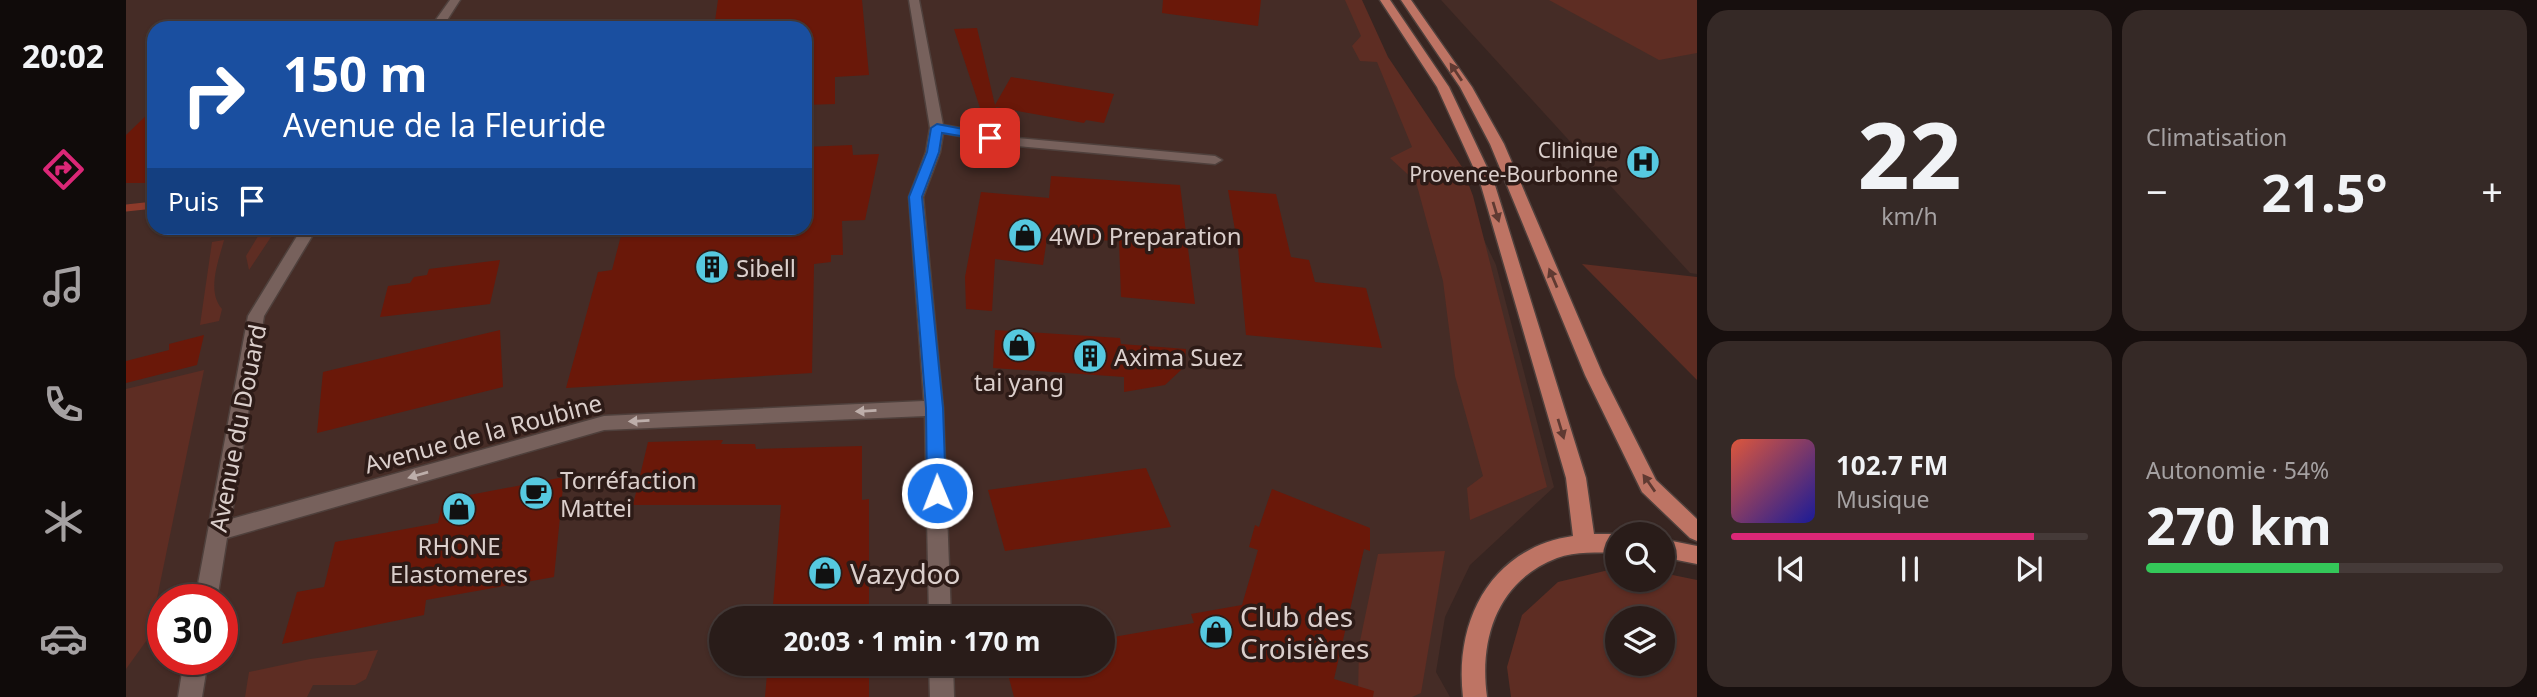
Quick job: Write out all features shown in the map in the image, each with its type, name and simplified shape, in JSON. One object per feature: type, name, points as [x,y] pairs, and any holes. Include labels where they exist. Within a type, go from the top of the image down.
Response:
[{"type":"main road","points":[[1385,0],[1443,87],[1487,182],[1576,478],[1585,544]]},
{"type":"main road","points":[[1406,0],[1466,87],[1497,144],[1594,375],[1649,486],[1697,531]]},
{"type":"main road","points":[[1473,695],[1472,656],[1478,626],[1489,599],[1506,578],[1528,562],[1554,550],[1605,543]]},
{"type":"main road","points":[[1675,551],[1697,555]]},
{"type":"street","points":[[441,21],[456,0]]},
{"type":"street","points":[[914,0],[937,128],[933,152],[916,197],[934,408],[940,606]]},
{"type":"street","points":[[937,128],[1017,142],[1215,160]]},
{"type":"street","name":"Avenue du Douard","points":[[209,584],[256,316],[305,235]]},
{"type":"street","name":"Avenue de la Roubine","points":[[217,532],[604,423],[934,408]]},
{"type":"street","points":[[190,697],[194,675]]},
{"type":"street","points":[[941,676],[942,697]]},
{"type":"shaded area","points":[[126,0],[1355,0],[1474,219],[1496,265],[1554,487],[1470,565],[1445,617],[1436,672],[1450,697],[126,697]]},
{"type":"shaded area","points":[[1345,0],[1362,0],[1388,57],[1462,167],[1473,196],[1547,487],[1470,520],[1467,488],[1483,476],[1455,376],[1443,281],[1416,182],[1390,158],[1412,147],[1377,62],[1360,61],[1352,46],[1361,36]]},
{"type":"shaded area","name":"Clinique Provence-Bourbonne","points":[[1441,0],[1580,0],[1697,47],[1697,274],[1690,273]]},
{"type":"shaded area","points":[[1549,0],[1697,0],[1697,53],[1659,60]]},
{"type":"shaded area","points":[[259,235],[272,235],[249,270],[246,256]]},
{"type":"shaded area","points":[[224,240],[214,285],[217,302],[222,309],[219,321],[200,325],[212,242]]},
{"type":"shaded area","points":[[1582,264],[1697,277],[1697,380]]},
{"type":"shaded area","points":[[204,370],[160,584],[147,584],[147,640],[126,669],[126,389]]},
{"type":"shaded area","points":[[1445,551],[1421,693],[1412,697],[1358,697],[1359,646],[1378,554]]},
{"type":"shaded area","points":[[1605,571],[1605,592],[1675,592],[1675,575],[1697,580],[1697,697],[1511,697],[1507,667],[1522,615],[1558,582]]},
{"type":"shaded area","points":[[378,650],[366,679],[355,685],[313,685],[307,697],[245,697],[249,672],[310,659]]},
{"type":"building","points":[[718,0],[862,0],[869,75],[835,77],[835,104],[812,105],[812,21],[715,21]]},
{"type":"building","points":[[1163,0],[1261,0],[1258,26],[1162,13]]},
{"type":"building","points":[[977,28],[995,105],[1011,77],[1114,94],[1104,123],[1086,120],[1084,123],[996,107],[997,113],[983,117],[954,29]]},
{"type":"building","points":[[147,115],[147,183],[126,183],[126,135]]},
{"type":"building","name":"Sibell","points":[[852,145],[853,155],[879,154],[865,220],[842,221],[843,255],[831,255],[831,262],[814,264],[812,373],[566,388],[598,272],[612,270],[621,235],[812,235],[812,147]]},
{"type":"building","points":[[1051,176],[1180,185],[1195,304],[1121,297],[1119,241],[1047,238],[1043,265],[995,259],[992,311],[966,309],[965,277],[981,192],[1049,198]]},
{"type":"building","points":[[1228,190],[1276,194],[1291,257],[1309,260],[1315,282],[1366,288],[1382,348],[1246,335],[1238,247]]},
{"type":"building","points":[[500,260],[490,304],[380,317],[388,286],[410,283],[414,277],[427,275],[429,269]]},
{"type":"building","points":[[500,330],[503,387],[317,433],[323,372]]},
{"type":"building","name":"Axima Suez","points":[[995,330],[1120,338],[1121,344],[1186,349],[1185,362],[1181,370],[1165,385],[1124,392],[1124,377],[993,368]]},
{"type":"building","points":[[204,335],[197,365],[126,383],[126,361],[169,350],[169,344]]},
{"type":"building","points":[[723,440],[721,444],[755,444],[756,449],[862,446],[862,500],[869,499],[869,606],[773,606],[781,505],[633,505],[648,442]]},
{"type":"building","points":[[1146,468],[1171,527],[1005,551],[988,490]]},
{"type":"building","points":[[564,477],[554,577],[426,600],[424,615],[282,644],[297,592],[324,587],[335,542],[438,523],[443,500]]},
{"type":"building","points":[[1272,489],[1370,528],[1370,551],[1364,549],[1334,679],[1374,691],[1373,697],[1014,697],[1008,676],[1115,676],[1115,637],[1194,623],[1191,614],[1242,605],[1258,550],[1249,547],[1255,525],[1259,527]]},
{"type":"building","points":[[767,676],[869,676],[869,697],[765,697]]},
{"type":"waterway","points":[[126,208],[147,206]]},
{"type":"place","name":"Clinique Provence-Bourbonne","points":[[1643,162]]},
{"type":"place","name":"4WD Preparation","points":[[1025,235]]},
{"type":"place","name":"Sibell","points":[[712,267]]},
{"type":"place","name":"tai yang","points":[[1019,345]]},
{"type":"place","name":"Axima Suez","points":[[1090,356]]},
{"type":"place","name":"Torréfaction Mattei","points":[[536,493]]},
{"type":"place","name":"RHONE Elastomeres","points":[[459,509]]},
{"type":"place","name":"Vazydoo","points":[[825,573]]},
{"type":"place","name":"Club des Croisières","points":[[1216,632]]},
{"type":"route","points":[[937,493],[934,408],[916,197],[933,152],[937,128],[990,138]]}]
